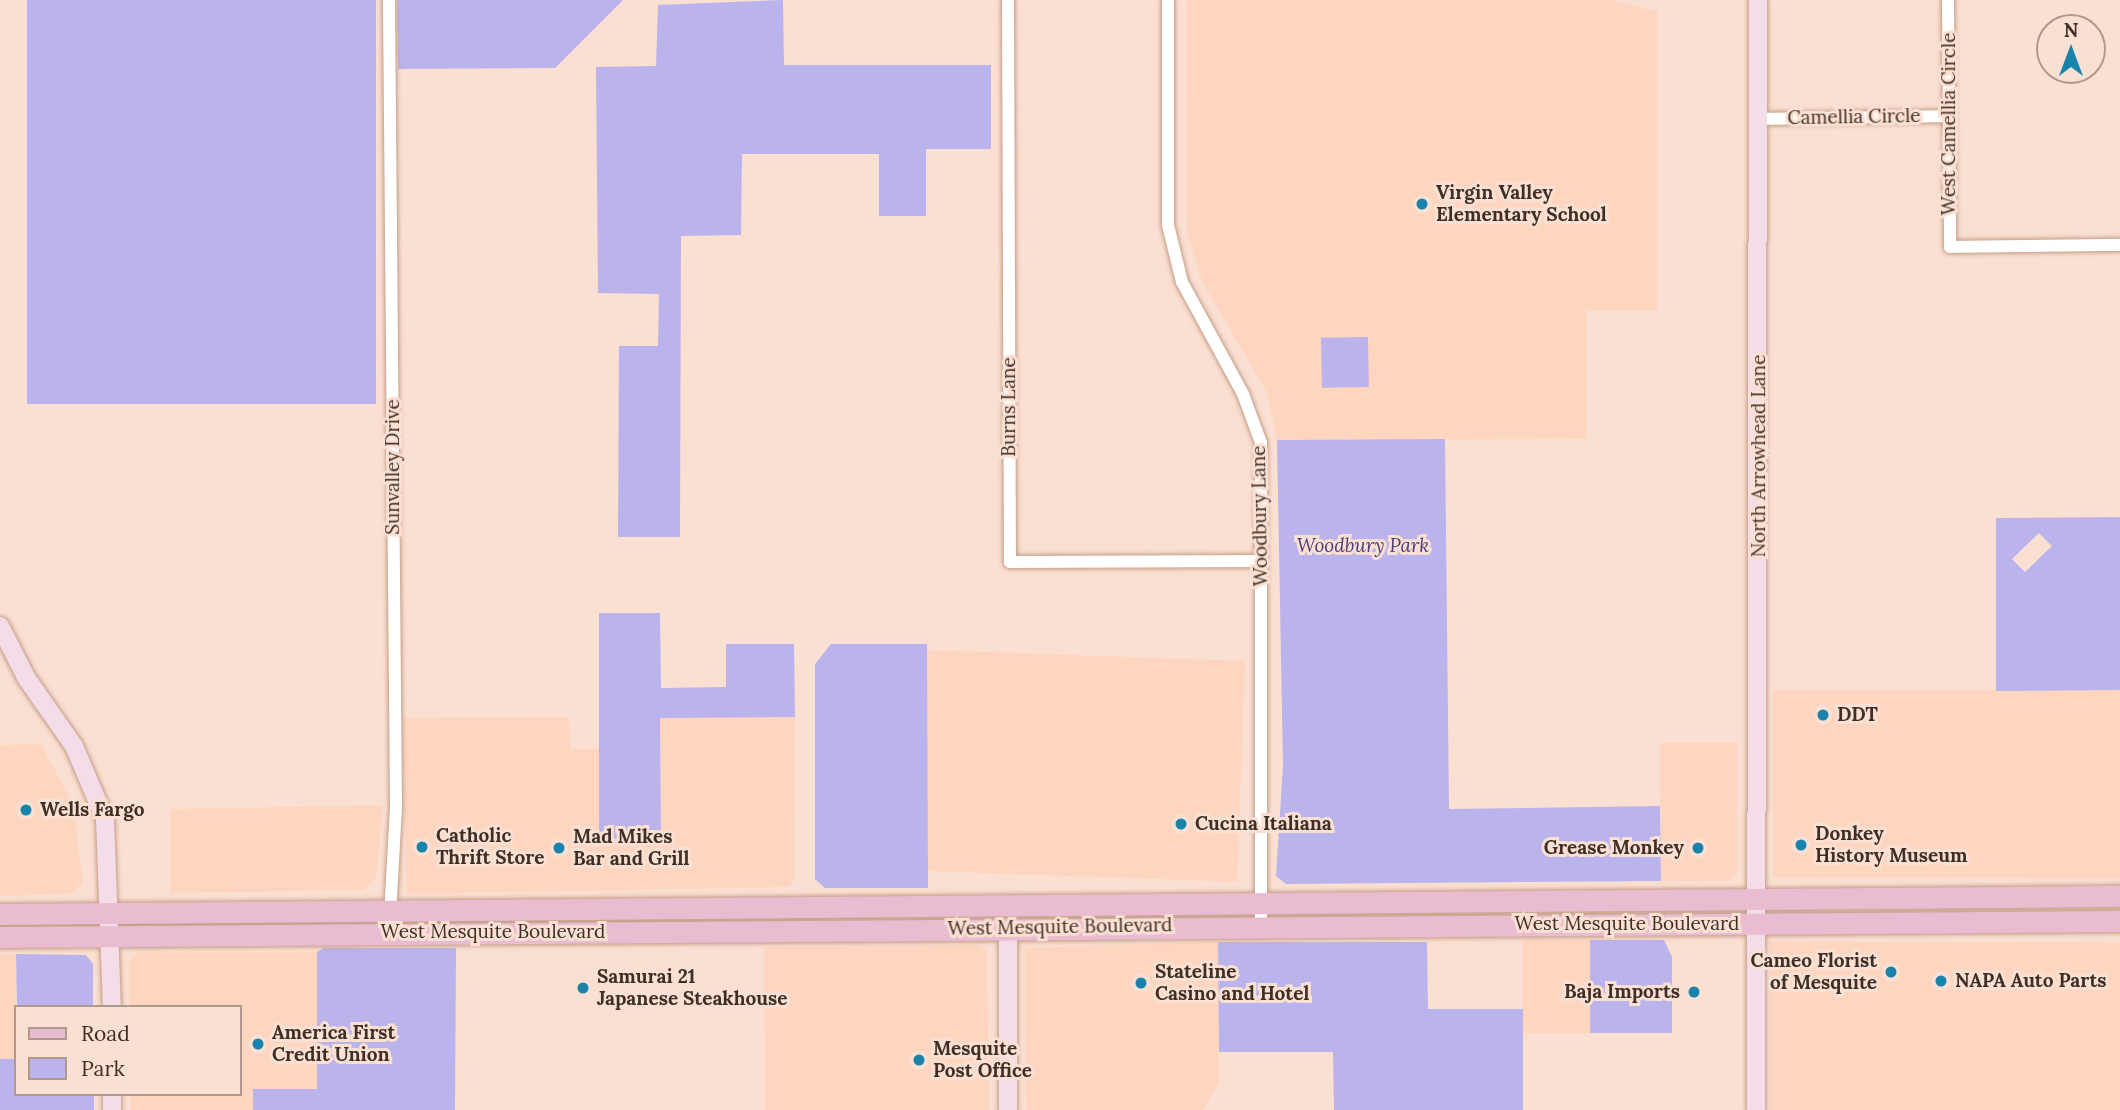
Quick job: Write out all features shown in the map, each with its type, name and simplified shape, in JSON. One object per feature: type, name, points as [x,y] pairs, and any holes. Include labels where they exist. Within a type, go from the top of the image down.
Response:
[{"type":"main road","name":"West Mesquite Boulevard","points":[[0,914],[111,923],[389,933],[1261,926],[1755,911],[2120,896]]},
{"type":"main road","name":"West Mesquite Boulevard","points":[[0,937],[111,923],[388,909],[1261,902],[2120,921]]},
{"type":"main road","points":[[1007,904],[1008,928]]},
{"type":"main road","points":[[524,908],[524,931]]},
{"type":"street","name":"Sunvalley Drive","points":[[389,0],[396,807],[388,909],[389,933]]},
{"type":"street","name":"Burns Lane","points":[[1008,0],[1010,562],[1261,561]]},
{"type":"street","name":"Woodbury Lane","points":[[1168,0],[1168,225],[1182,282],[1244,394],[1261,443],[1261,926]]},
{"type":"street","name":"North Arrowhead Lane","points":[[1756,1110],[1758,0]]},
{"type":"street","name":"West Camellia Circle","points":[[1948,0],[1950,247],[2120,245]]},
{"type":"street","name":"Camellia Circle","points":[[1759,119],[1949,116]]},
{"type":"street","points":[[0,626],[95,785],[105,819],[112,1005]]},
{"type":"street","points":[[1008,928],[1008,1110]]},
{"type":"shaded area","name":"Virgin Valley Elementary School","points":[[1186,0],[1612,0],[1657,11],[1657,311],[1586,311],[1586,439],[1277,440],[1267,393],[1202,281],[1187,232]]},
{"type":"shaded area","points":[[927,650],[1245,661],[1237,882],[919,871]]},
{"type":"shaded area","points":[[1773,690],[2120,690],[2120,878],[1773,878]]},
{"type":"shaded area","points":[[569,717],[570,749],[599,749],[599,844],[661,844],[660,717],[795,717],[794,881],[789,887],[407,894],[402,718]]},
{"type":"shaded area","points":[[1660,743],[1737,743],[1737,872],[1730,881],[1661,881]]},
{"type":"shaded area","points":[[41,744],[73,804],[83,882],[72,894],[0,896],[0,745]]},
{"type":"shaded area","points":[[383,805],[376,879],[364,890],[170,893],[170,809]]},
{"type":"shaded area","points":[[1522,940],[1590,940],[1590,1033],[1522,1033]]},
{"type":"shaded area","points":[[1218,942],[1219,1083],[1203,1110],[1026,1110],[1025,948]]},
{"type":"shaded area","points":[[1770,942],[2120,942],[2120,1110],[1770,1110]]},
{"type":"shaded area","points":[[979,945],[987,950],[989,1110],[765,1110],[764,947]]},
{"type":"shaded area","points":[[138,952],[317,952],[317,1089],[254,1089],[253,1110],[130,1110],[130,1096],[242,1096],[242,1005],[129,1005],[129,961]]},
{"type":"shaded area","points":[[0,954],[16,954],[14,1059],[0,1059]]},
{"type":"green space","points":[[27,0],[376,0],[376,404],[27,404]]},
{"type":"green space","points":[[397,0],[623,0],[555,68],[398,69]]},
{"type":"green space","points":[[783,0],[784,65],[991,65],[991,149],[926,149],[926,216],[879,216],[879,154],[742,154],[741,235],[681,236],[680,537],[618,537],[619,346],[658,346],[659,294],[598,293],[596,67],[656,66],[658,5]]},
{"type":"green space","points":[[1368,337],[1369,387],[1322,388],[1321,338]]},
{"type":"green space","name":"Woodbury Park","points":[[1445,439],[1449,809],[1660,806],[1661,881],[1286,884],[1276,876],[1283,766],[1277,440]]},
{"type":"green space","points":[[2120,517],[2120,690],[1996,691],[1996,518]],"holes":[[[2039,533],[2052,546],[2025,572],[2012,559]]]},
{"type":"green space","points":[[599,613],[660,613],[661,688],[726,687],[726,644],[794,644],[795,717],[660,718],[661,844],[599,844]]},
{"type":"green space","points":[[831,644],[927,644],[928,888],[825,888],[815,879],[815,664]]},
{"type":"green space","points":[[1590,940],[1664,940],[1672,957],[1672,1033],[1590,1033]]},
{"type":"green space","points":[[1218,942],[1427,942],[1428,1009],[1523,1009],[1523,1110],[1334,1110],[1333,1052],[1219,1052]]},
{"type":"green space","points":[[324,948],[456,948],[455,1110],[253,1110],[253,1089],[317,1089],[317,952]]},
{"type":"green space","points":[[16,954],[86,955],[93,964],[93,1005],[17,1005]]},
{"type":"green space","points":[[0,1059],[14,1059],[14,1096],[94,1096],[94,1110],[0,1110]]},
{"type":"place","name":"Virgin Valley Elementary School","points":[[1422,204]]},
{"type":"place","name":"DDT","points":[[1823,715]]},
{"type":"place","name":"Wells Fargo","points":[[26,810]]},
{"type":"place","name":"Cucina Italiana","points":[[1181,824]]},
{"type":"place","name":"Donkey History Museum","points":[[1801,845]]},
{"type":"place","name":"Catholic Thrift Store","points":[[422,847]]},
{"type":"place","name":"Mad Mikes Bar and Grill","points":[[559,848]]},
{"type":"place","name":"Grease Monkey","points":[[1698,848]]},
{"type":"place","name":"Cameo Florist of Mesquite","points":[[1891,972]]},
{"type":"place","name":"NAPA Auto Parts","points":[[1941,981]]},
{"type":"place","name":"Stateline Casino and Hotel","points":[[1141,983]]},
{"type":"place","name":"Samurai 21 Japanese Steakhouse","points":[[583,988]]},
{"type":"place","name":"Baja Imports","points":[[1694,992]]},
{"type":"place","name":"America First Credit Union","points":[[258,1044]]},
{"type":"place","name":"Mesquite Post Office","points":[[919,1060]]}]
